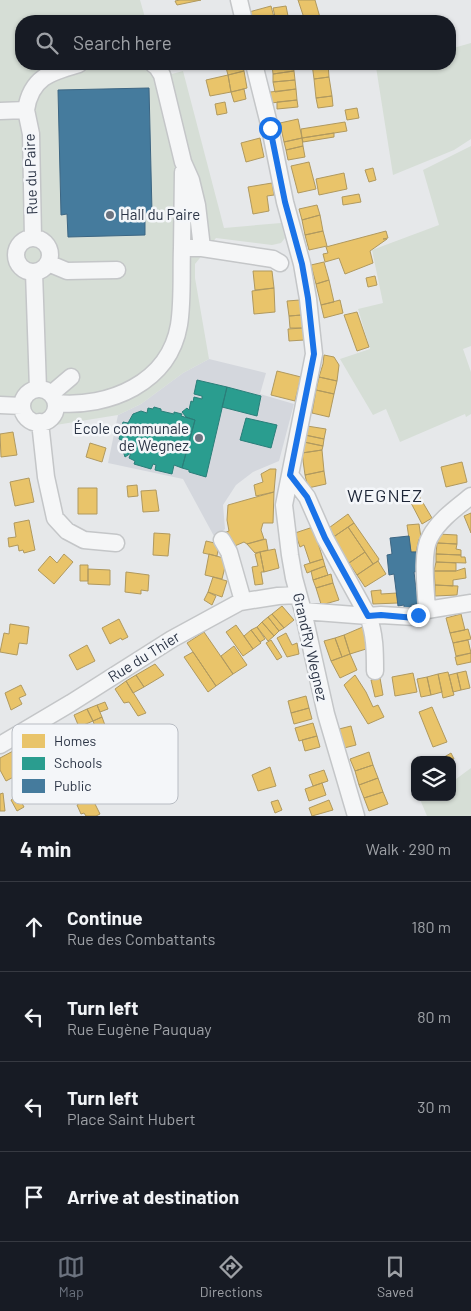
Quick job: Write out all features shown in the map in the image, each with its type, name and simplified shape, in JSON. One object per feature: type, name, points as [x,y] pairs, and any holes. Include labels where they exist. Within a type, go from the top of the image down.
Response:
[{"type":"street","points":[[239,0],[243,15]]},
{"type":"street","points":[[0,111],[26,110],[28,97],[42,78],[59,70]]},
{"type":"street","points":[[34,272],[48,395],[53,414],[45,421],[34,422],[26,416],[22,406],[28,392],[48,395],[72,405],[88,403],[115,397],[138,384],[165,362],[174,344],[179,326],[193,248],[197,206],[162,75],[159,70]]},
{"type":"street","name":"Grand'Ry Wegnez","points":[[256,70],[270,128],[285,202],[302,264],[314,354],[284,504],[294,578],[326,714],[356,816]]},
{"type":"street","name":"Rue du Paire","points":[[26,110],[31,134],[33,238]]},
{"type":"street","points":[[33,238],[42,241],[49,248],[50,259],[48,263],[42,270],[34,272],[23,269],[17,259],[18,247],[33,238]]},
{"type":"street","points":[[193,248],[273,259],[280,263],[302,264]]},
{"type":"street","points":[[48,263],[67,271],[117,270]]},
{"type":"street","points":[[48,395],[71,377]]},
{"type":"street","points":[[0,405],[22,406]]},
{"type":"street","points":[[40,422],[46,477],[56,518],[67,531],[84,540],[116,543]]},
{"type":"street","points":[[290,475],[307,497],[325,538],[368,616],[375,648],[375,671]]},
{"type":"street","points":[[427,610],[425,569],[427,542],[439,524],[471,496]]},
{"type":"street","points":[[222,540],[229,552],[243,601]]},
{"type":"street","name":"Rue du Thier","points":[[34,724],[172,639],[240,602],[298,595]]},
{"type":"street","points":[[303,611],[415,618],[427,610],[471,603]]},
{"type":"street","name":"Rue du Thier","points":[[0,744],[12,737]]},
{"type":"shaded area","name":"Hall du Paire","points":[[0,0],[140,0],[144,15],[15,15],[15,70],[169,70],[172,74],[183,71],[224,228],[281,223],[285,238],[281,243],[272,245],[216,238],[195,264],[195,278],[209,359],[183,373],[141,404],[118,415],[37,428],[20,421],[14,412],[0,409]]},
{"type":"shaded area","points":[[471,43],[471,139],[454,150],[393,175],[376,70],[456,70],[456,47]]},
{"type":"shaded area","points":[[471,146],[471,346],[463,349],[471,372],[471,414],[466,417],[465,414],[400,442],[386,409],[373,415],[340,359],[370,349],[358,309],[383,303],[372,250],[439,225],[423,170]]},
{"type":"shaded area","name":"École communale de Wegnez","points":[[209,359],[266,373],[260,394],[294,404],[279,461],[253,472],[236,485],[223,505],[225,529],[215,538],[183,479],[108,463],[118,415],[141,404],[183,373]]},
{"type":"shaded area","points":[[471,768],[471,816],[427,816],[421,801],[456,801],[456,779]]},
{"type":"building: Homes","points":[[201,0],[177,5],[175,1]]},
{"type":"building: Homes","points":[[298,0],[315,0],[319,15],[303,15]]},
{"type":"building: Homes","points":[[271,6],[273,15],[250,15],[249,12]]},
{"type":"building: Homes","points":[[286,6],[288,15],[275,15],[273,8]]},
{"type":"building: Homes","points":[[227,70],[244,71],[228,75]]},
{"type":"building: Homes","points":[[273,70],[294,70],[294,71],[273,74]]},
{"type":"building: Homes","points":[[313,70],[328,70],[329,77],[314,79]]},
{"type":"building: Homes","points":[[244,71],[247,88],[231,92],[228,75]]},
{"type":"building: Homes","points":[[294,71],[295,80],[273,82],[273,74]]},
{"type":"building: Homes","points":[[228,75],[231,92],[210,96],[206,80]]},
{"type":"building: Homes","points":[[329,77],[332,96],[316,98],[314,79]]},
{"type":"building: Homes","points":[[295,80],[296,89],[275,92],[273,82]]},
{"type":"building: Homes","points":[[244,89],[246,99],[234,102],[231,92]]},
{"type":"building: Homes","points":[[296,89],[297,100],[271,103],[270,92]]},
{"type":"building: Homes","points":[[332,96],[333,106],[318,108],[316,98]]},
{"type":"building: Homes","points":[[297,100],[298,107],[277,109],[277,102]]},
{"type":"building: Homes","points":[[225,102],[227,113],[217,115],[215,104]]},
{"type":"building: Homes","points":[[357,108],[359,118],[347,120],[345,110]]},
{"type":"building: Homes","points":[[298,119],[302,138],[284,142],[280,123]]},
{"type":"building: Homes","points":[[345,122],[347,131],[302,138],[301,129]]},
{"type":"building: Homes","points":[[334,133],[334,137],[303,142],[302,138]]},
{"type":"building: Homes","points":[[260,138],[264,157],[246,162],[241,143]]},
{"type":"building: Homes","points":[[302,138],[303,146],[286,150],[284,142]]},
{"type":"building: Homes","points":[[303,146],[305,157],[288,160],[286,150]]},
{"type":"building: Homes","points":[[309,162],[316,189],[298,193],[291,166]]},
{"type":"building: Homes","points":[[373,168],[376,180],[369,182],[365,170]]},
{"type":"building: Homes","points":[[344,173],[347,189],[319,195],[316,179]]},
{"type":"building: Homes","points":[[272,183],[274,195],[267,196],[269,211],[253,214],[248,187]]},
{"type":"building: Homes","points":[[359,194],[361,202],[343,205],[342,197]]},
{"type":"building: Homes","points":[[317,205],[320,215],[302,220],[299,209]]},
{"type":"building: Homes","points":[[320,215],[323,231],[305,235],[302,220]]},
{"type":"building: Homes","points":[[323,231],[327,246],[309,250],[305,235]]},
{"type":"building: Homes","points":[[386,231],[388,238],[383,239],[387,239],[370,251],[373,263],[345,274],[339,258],[325,262],[323,254],[328,253],[326,247]]},
{"type":"building: Homes","points":[[324,262],[329,280],[316,284],[311,265]]},
{"type":"building: Homes","points":[[253,271],[272,271],[274,288],[255,290]]},
{"type":"building: Homes","points":[[375,276],[377,285],[368,287],[366,278]]},
{"type":"building: Homes","points":[[329,280],[334,302],[321,305],[316,284]]},
{"type":"building: Homes","points":[[274,288],[275,312],[254,314],[252,291]]},
{"type":"building: Homes","points":[[300,300],[302,315],[289,316],[287,301]]},
{"type":"building: Homes","points":[[340,300],[343,313],[324,318],[321,305]]},
{"type":"building: Homes","points":[[357,312],[369,347],[357,351],[344,315]]},
{"type":"building: Homes","points":[[302,315],[303,328],[290,328],[289,316]]},
{"type":"building: Homes","points":[[303,328],[304,340],[289,341],[288,329]]},
{"type":"building: Homes","points":[[324,355],[334,357],[339,365],[337,381],[319,377]]},
{"type":"building: Homes","points":[[277,371],[301,377],[295,401],[271,395]]},
{"type":"building: Homes","points":[[319,377],[337,381],[334,394],[316,390]]},
{"type":"building: Homes","points":[[316,390],[334,394],[329,417],[312,413]]},
{"type":"building: Homes","points":[[307,426],[326,429],[324,439],[305,435]]},
{"type":"building: Homes","points":[[13,432],[17,455],[1,457],[0,434]]},
{"type":"building: Homes","points":[[305,435],[324,439],[323,446],[304,442]]},
{"type":"building: Homes","points":[[304,442],[323,446],[322,450],[302,453]]},
{"type":"building: Homes","points":[[90,443],[106,448],[102,462],[86,457]]},
{"type":"building: Homes","points":[[322,450],[324,471],[305,475],[302,453]]},
{"type":"building: Homes","points":[[462,462],[467,482],[446,487],[441,467]]},
{"type":"building: Homes","points":[[270,469],[276,469],[274,492],[256,496],[254,485],[263,482],[261,474]]},
{"type":"building: Homes","points":[[324,471],[326,484],[308,488],[305,475]]},
{"type":"building: Homes","points":[[29,478],[34,502],[15,506],[10,482]]},
{"type":"building: Homes","points":[[137,485],[138,496],[128,497],[127,486]]},
{"type":"building: Homes","points":[[78,488],[97,488],[97,514],[78,514]]},
{"type":"building: Homes","points":[[156,490],[159,511],[143,512],[141,491]]},
{"type":"building: Homes","points":[[274,492],[273,523],[263,523],[261,530],[264,539],[247,544],[244,542],[230,548],[224,533],[229,531],[227,520],[228,505]]},
{"type":"building: Homes","points":[[419,496],[432,518],[422,524],[410,501]]},
{"type":"building: Homes","points":[[471,513],[471,533],[464,516]]},
{"type":"building: Homes","points":[[348,514],[354,523],[332,538],[326,530]]},
{"type":"building: Homes","points":[[29,520],[35,550],[24,553],[23,550],[19,551],[18,545],[9,547],[8,538],[16,537],[14,523]]},
{"type":"building: Homes","points":[[354,523],[379,559],[373,564],[348,527]]},
{"type":"building: Homes","points":[[419,524],[421,538],[419,539],[416,552],[411,552],[407,525]]},
{"type":"building: Homes","points":[[313,527],[323,559],[310,563],[304,545],[300,547],[295,533]]},
{"type":"building: Homes","points":[[348,527],[365,552],[349,563],[332,538]]},
{"type":"building: Homes","points":[[154,533],[170,534],[168,556],[153,555]]},
{"type":"building: Homes","points":[[437,534],[457,535],[457,544],[437,543]]},
{"type":"building: Homes","points":[[266,539],[268,550],[255,553],[247,544]]},
{"type":"building: Homes","points":[[206,541],[219,544],[217,556],[203,553]]},
{"type":"building: Homes","points":[[437,543],[457,544],[456,549],[461,550],[461,555],[436,554]]},
{"type":"building: Homes","points":[[275,549],[279,568],[264,572],[260,552]]},
{"type":"building: Homes","points":[[260,552],[264,572],[261,572],[263,584],[255,585],[252,567],[258,566],[255,554]]},
{"type":"building: Homes","points":[[365,552],[373,564],[357,575],[349,563]]},
{"type":"building: Homes","points":[[64,554],[73,562],[54,584],[38,570],[50,556],[57,563]]},
{"type":"building: Homes","points":[[209,554],[227,559],[222,579],[205,575]]},
{"type":"building: Homes","points":[[436,554],[461,555],[461,557],[465,557],[466,563],[436,562]]},
{"type":"building: Homes","points":[[323,559],[325,566],[307,573],[304,565]]},
{"type":"building: Homes","points":[[378,561],[386,574],[365,587],[357,575]]},
{"type":"building: Homes","points":[[436,562],[456,563],[456,571],[434,571]]},
{"type":"building: Homes","points":[[80,565],[88,565],[88,581],[80,581]]},
{"type":"building: Homes","points":[[325,566],[328,575],[313,580],[311,571]]},
{"type":"building: Homes","points":[[465,568],[466,578],[453,580],[453,586],[435,585],[434,571],[456,571]]},
{"type":"building: Homes","points":[[88,569],[110,570],[110,585],[88,584]]},
{"type":"building: Homes","points":[[126,572],[149,575],[148,591],[141,590],[141,594],[125,592]]},
{"type":"building: Homes","points":[[331,574],[333,583],[316,588],[313,580]]},
{"type":"building: Homes","points":[[213,577],[227,581],[222,597],[208,592]]},
{"type":"building: Homes","points":[[333,583],[339,600],[321,604],[316,588]]},
{"type":"building: Homes","points":[[435,585],[458,586],[457,595],[435,596]]},
{"type":"building: Homes","points":[[381,590],[381,594],[397,593],[398,603],[373,604],[371,591]]},
{"type":"building: Homes","points":[[208,592],[216,596],[212,605],[204,600]]},
{"type":"building: Homes","points":[[282,606],[294,620],[284,628],[272,614]]},
{"type":"building: Homes","points":[[272,614],[284,628],[279,631],[268,617]]},
{"type":"building: Homes","points":[[461,614],[465,630],[450,633],[446,618]]},
{"type":"building: Homes","points":[[268,617],[279,631],[274,636],[262,622]]},
{"type":"building: Homes","points":[[119,619],[128,637],[122,640],[121,638],[110,644],[102,628]]},
{"type":"building: Homes","points":[[262,622],[274,636],[268,641],[257,627]]},
{"type":"building: Homes","points":[[10,624],[29,627],[27,644],[19,643],[17,655],[0,652],[4,633],[9,634]]},
{"type":"building: Homes","points":[[236,625],[253,649],[243,656],[226,632]]},
{"type":"building: Homes","points":[[365,626],[368,641],[366,649],[350,654],[344,635]]},
{"type":"building: Homes","points":[[257,627],[265,639],[260,642],[251,630]]},
{"type":"building: Homes","points":[[468,629],[471,639],[453,643],[450,633]]},
{"type":"building: Homes","points":[[251,630],[261,643],[253,649],[244,636]]},
{"type":"building: Homes","points":[[204,632],[233,674],[216,686],[187,643]]},
{"type":"building: Homes","points":[[286,633],[292,645],[297,643],[299,654],[287,657],[277,638]]},
{"type":"building: Homes","points":[[344,635],[350,654],[342,657],[335,638]]},
{"type":"building: Homes","points":[[335,638],[342,657],[331,661],[324,641]]},
{"type":"building: Homes","points":[[271,640],[282,657],[277,660],[266,643]]},
{"type":"building: Homes","points":[[468,640],[471,653],[456,656],[453,643]]},
{"type":"building: Homes","points":[[87,645],[95,661],[77,670],[69,655]]},
{"type":"building: Homes","points":[[234,646],[247,665],[233,674],[221,656]]},
{"type":"building: Homes","points":[[193,652],[216,686],[208,692],[184,657]]},
{"type":"building: Homes","points":[[471,653],[471,662],[457,665],[455,657]]},
{"type":"building: Homes","points":[[350,654],[357,670],[340,678],[331,661]]},
{"type":"building: Homes","points":[[155,664],[164,675],[144,687],[136,675]]},
{"type":"building: Homes","points":[[466,671],[470,688],[461,690],[457,673]]},
{"type":"building: Homes","points":[[448,672],[454,695],[443,698],[438,674]]},
{"type":"building: Homes","points":[[413,673],[417,692],[395,696],[392,677]]},
{"type":"building: Homes","points":[[457,673],[461,690],[453,692],[449,675]]},
{"type":"building: Homes","points":[[438,674],[442,692],[431,695],[427,677]]},
{"type":"building: Homes","points":[[136,675],[144,687],[133,693],[126,681]]},
{"type":"building: Homes","points":[[355,675],[373,707],[378,705],[384,717],[368,724],[344,685]]},
{"type":"building: Homes","points":[[427,677],[431,695],[421,697],[417,679]]},
{"type":"building: Homes","points":[[380,678],[383,695],[375,697],[371,680]]},
{"type":"building: Homes","points":[[126,681],[146,713],[138,716],[129,702],[124,703],[115,689]]},
{"type":"building: Homes","points":[[21,685],[26,695],[19,698],[22,704],[11,710],[5,693]]},
{"type":"building: Homes","points":[[306,696],[309,708],[291,713],[288,701]]},
{"type":"building: Homes","points":[[105,702],[108,709],[100,712],[97,705]]},
{"type":"building: Homes","points":[[97,705],[102,717],[93,721],[87,709]]},
{"type":"building: Homes","points":[[432,707],[447,742],[433,747],[419,712]]},
{"type":"building: Homes","points":[[309,708],[312,719],[294,724],[291,713]]},
{"type":"building: Homes","points":[[87,709],[93,721],[86,724],[78,724],[74,715]]},
{"type":"building: Homes","points":[[102,717],[105,724],[94,724],[93,721]]},
{"type":"building: Homes","points":[[313,723],[317,736],[299,741],[295,728]]},
{"type":"building: Homes","points":[[351,726],[356,745],[344,748],[339,729]]},
{"type":"building: Homes","points":[[317,736],[320,747],[305,751],[302,740]]},
{"type":"building: Homes","points":[[12,752],[12,778],[6,781],[0,770],[0,758]]},
{"type":"building: Homes","points":[[369,752],[373,765],[355,771],[350,759]]},
{"type":"building: Homes","points":[[373,765],[378,778],[359,785],[355,771]]},
{"type":"building: Homes","points":[[270,767],[276,786],[258,791],[252,775]]},
{"type":"building: Homes","points":[[324,770],[328,781],[313,786],[309,775]]},
{"type":"building: Homes","points":[[378,778],[383,792],[364,798],[359,785]]},
{"type":"building: Homes","points":[[322,783],[326,795],[309,801],[305,789]]},
{"type":"building: Homes","points":[[383,792],[388,804],[369,811],[364,798]]},
{"type":"building: Homes","points":[[3,793],[5,811],[0,811],[0,794]]},
{"type":"building: Homes","points":[[278,800],[282,810],[275,813],[271,802]]},
{"type":"building: Homes","points":[[329,800],[333,810],[312,816],[309,808]]},
{"type":"building: Homes","points":[[13,804],[22,804],[24,807],[17,811]]},
{"type":"building: Homes","points":[[95,804],[100,814],[86,816],[84,813],[81,814],[77,805]]},
{"type":"building: Schools","points":[[197,380],[227,387],[206,477],[182,468],[195,420],[186,417],[182,412],[187,408],[189,410],[194,397],[202,399],[202,396],[194,394]]},
{"type":"building: Schools","points":[[227,387],[261,396],[257,416],[222,407]]},
{"type":"building: Schools","points":[[154,407],[161,409],[161,411],[182,414],[181,416],[195,420],[182,468],[174,465],[172,474],[155,470],[156,465],[153,464],[151,469],[134,464],[135,461],[129,458],[131,453],[125,457],[123,451],[126,449],[122,448],[124,441],[119,439],[120,435],[116,434],[119,426],[122,427],[123,422],[128,423],[133,414],[141,411],[147,413],[148,408],[153,409]]},
{"type":"building: Schools","points":[[246,418],[277,425],[271,448],[240,440]]},
{"type":"building: Public","points":[[149,88],[152,212],[145,213],[145,235],[68,237],[67,214],[61,215],[58,90]]},
{"type":"building: Public","points":[[409,536],[411,552],[417,552],[419,571],[414,572],[418,604],[411,605],[412,610],[404,611],[404,605],[398,606],[394,574],[389,575],[387,555],[392,554],[390,538]]},
{"type":"place","name":"Hall du Paire","points":[[110,215]]},
{"type":"place","name":"École communale de Wegnez","points":[[199,438]]},
{"type":"district","name":"WEGNEZ","points":[[385,496]]},
{"type":"route","points":[[270,128],[285,202],[302,264],[314,354],[290,475],[307,497],[325,538],[368,616],[381,615],[415,618],[418,615]]}]
